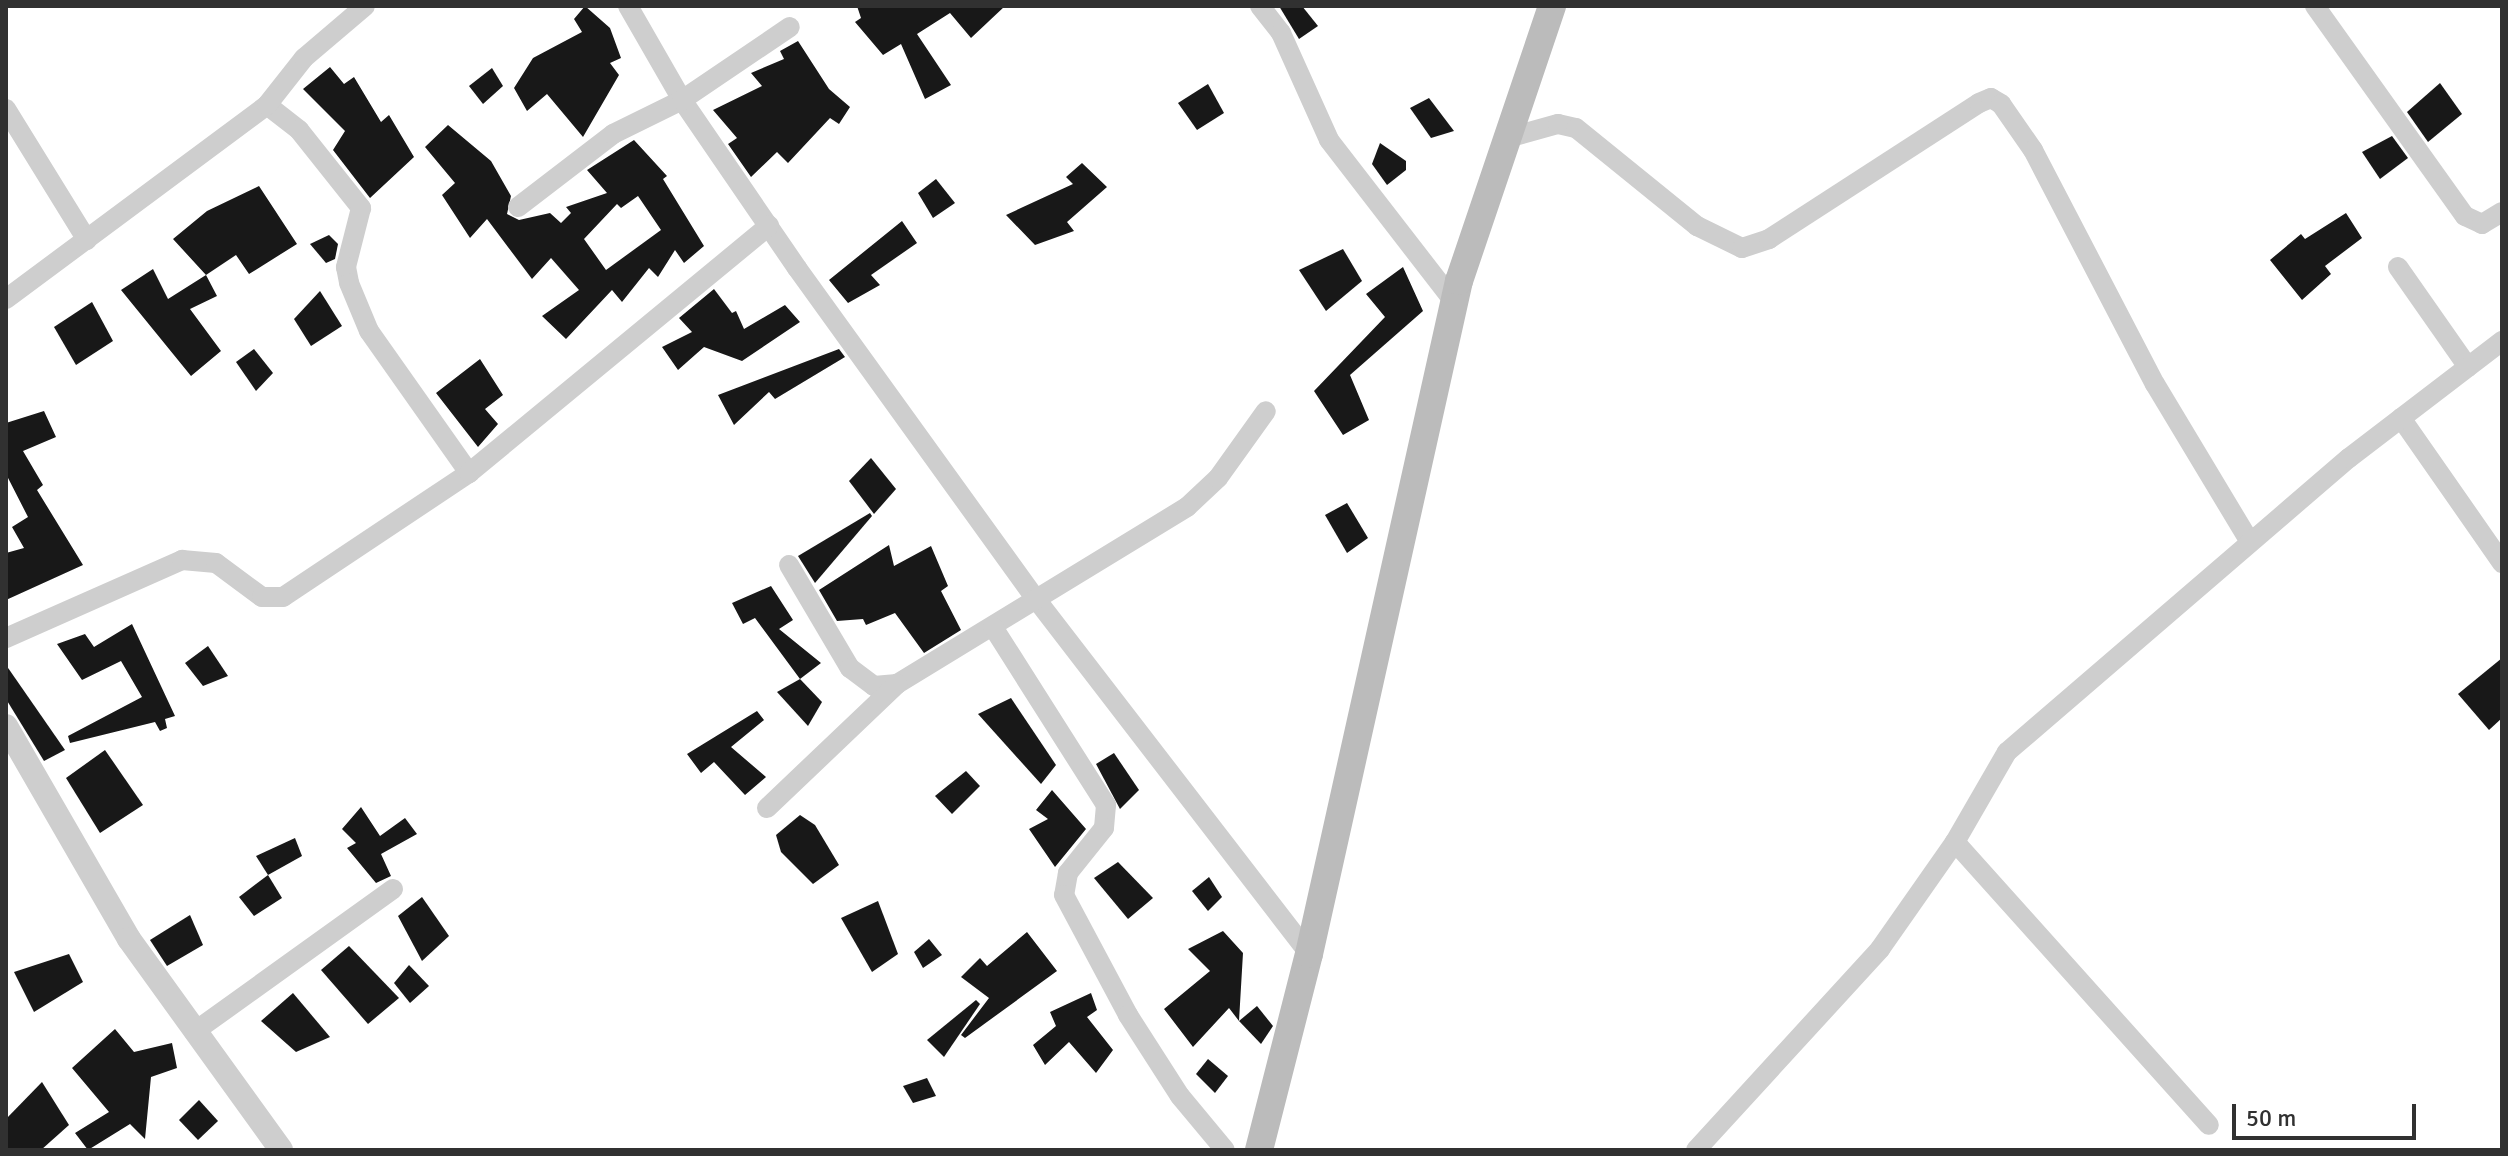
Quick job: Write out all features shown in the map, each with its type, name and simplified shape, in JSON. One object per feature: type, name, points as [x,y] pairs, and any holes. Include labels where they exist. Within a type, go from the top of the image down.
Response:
[{"type":"main road","points":[[1259,1150],[1309,954],[1454,302],[1552,6]]},
{"type":"street","points":[[6,299],[267,105],[304,58],[365,6]]},
{"type":"street","points":[[628,6],[682,100],[1036,599],[1309,954]]},
{"type":"street","points":[[1260,6],[1281,33],[1329,140],[1454,302]]},
{"type":"street","points":[[2315,6],[2465,216],[2482,224],[2502,212]]},
{"type":"street","points":[[518,207],[613,134],[682,100],[790,27]]},
{"type":"street","points":[[1507,138],[1558,124],[1576,128],[1697,226],[1742,248],[1769,239],[1852,181],[1991,98],[2010,112],[2033,150],[2155,384],[2250,542]]},
{"type":"street","points":[[267,105],[299,130],[361,208],[348,252],[349,283],[369,331],[469,473]]},
{"type":"street","points":[[6,109],[87,240]]},
{"type":"street","points":[[6,638],[182,560],[216,563],[262,597],[283,597],[469,473],[769,226]]},
{"type":"street","points":[[2398,267],[2468,367]]},
{"type":"street","points":[[1696,1150],[1823,1017],[1880,949],[1955,842],[2007,752],[2250,542],[2401,418],[2502,341]]},
{"type":"street","points":[[767,808],[897,684],[1187,507],[1218,478],[1266,411]]},
{"type":"street","points":[[2401,418],[2502,563]]},
{"type":"street","points":[[789,565],[850,668],[874,686],[897,684]]},
{"type":"street","points":[[993,627],[1106,805],[1104,828],[1068,873],[1064,895],[1128,1015],[1180,1096],[1225,1150]]},
{"type":"street","points":[[6,726],[129,939],[281,1150]]},
{"type":"street","points":[[1955,842],[2209,1125]]},
{"type":"street","points":[[194,1032],[393,889]]},
{"type":"building","points":[[585,6],[610,28],[621,58],[610,63],[619,75],[583,137],[547,94],[527,111],[514,88],[533,58],[582,32],[574,19]]},
{"type":"building","points":[[857,6],[1005,6],[971,38],[950,13],[917,34],[951,85],[925,99],[901,44],[883,55],[855,22],[861,18]]},
{"type":"building","points":[[1279,6],[1302,6],[1318,26],[1299,39]]},
{"type":"building","points":[[798,41],[829,89],[850,107],[839,124],[830,118],[788,163],[777,152],[751,177],[728,144],[737,138],[713,110],[762,86],[751,73],[784,59],[780,51]]},
{"type":"building","points":[[330,67],[344,84],[354,77],[381,122],[389,115],[414,157],[370,198],[333,150],[345,131],[303,89]]},
{"type":"building","points":[[492,68],[503,86],[483,104],[469,86]]},
{"type":"building","points":[[2440,83],[2462,114],[2428,142],[2407,112]]},
{"type":"building","points":[[1208,84],[1224,113],[1197,130],[1178,103]]},
{"type":"building","points":[[1429,98],[1454,131],[1431,138],[1410,108]]},
{"type":"building","points":[[448,125],[491,161],[511,196],[507,214],[519,220],[550,213],[561,223],[571,213],[566,207],[607,193],[587,170],[634,140],[667,176],[663,179],[704,246],[684,263],[675,250],[658,277],[649,268],[622,302],[612,290],[566,339],[542,316],[579,290],[551,258],[532,279],[487,219],[470,238],[442,195],[455,183],[425,147]],"holes":[[[638,196],[661,230],[606,270],[584,239],[617,204],[621,208]]]},
{"type":"building","points":[[2392,136],[2408,158],[2380,179],[2362,152]]},
{"type":"building","points":[[1380,143],[1406,161],[1406,170],[1387,185],[1372,164]]},
{"type":"building","points":[[1082,163],[1107,187],[1067,222],[1074,231],[1035,245],[1006,215],[1073,184],[1066,177]]},
{"type":"building","points":[[936,179],[955,203],[933,218],[918,193]]},
{"type":"building","points":[[259,186],[297,244],[249,274],[236,255],[206,275],[173,239],[207,211]]},
{"type":"building","points":[[2346,213],[2362,238],[2325,266],[2331,274],[2302,300],[2270,260],[2301,234],[2305,239]]},
{"type":"building","points":[[902,221],[917,243],[871,275],[880,285],[848,303],[829,280]]},
{"type":"building","points":[[329,235],[338,244],[335,259],[326,263],[310,244]]},
{"type":"building","points":[[1343,249],[1362,281],[1326,311],[1299,270]]},
{"type":"building","points":[[1403,267],[1423,311],[1350,375],[1369,420],[1343,435],[1314,391],[1385,317],[1366,294]]},
{"type":"building","points":[[153,269],[168,299],[206,275],[217,296],[190,309],[221,351],[191,376],[121,290]]},
{"type":"building","points":[[714,289],[732,313],[736,311],[744,329],[785,305],[800,322],[742,361],[704,347],[678,370],[662,347],[692,332],[679,318]]},
{"type":"building","points":[[320,291],[342,326],[311,346],[294,319]]},
{"type":"building","points":[[92,302],[113,341],[76,365],[54,327]]},
{"type":"building","points":[[254,349],[273,373],[256,391],[236,362]]},
{"type":"building","points":[[839,349],[845,357],[775,399],[769,392],[734,425],[718,395]]},
{"type":"building","points":[[480,359],[503,395],[485,409],[498,424],[478,447],[436,393]]},
{"type":"building","points":[[44,411],[56,437],[23,451],[43,485],[37,490],[83,565],[6,600],[6,553],[24,548],[12,527],[28,517],[6,474],[6,423]]},
{"type":"building","points":[[871,458],[896,489],[874,514],[849,481]]},
{"type":"building","points":[[1347,503],[1368,538],[1347,553],[1325,515]]},
{"type":"building","points":[[870,513],[872,516],[815,583],[798,556]]},
{"type":"building","points":[[889,545],[894,566],[931,546],[948,586],[941,591],[961,630],[924,653],[895,613],[866,625],[863,619],[837,621],[819,590]]},
{"type":"building","points":[[771,586],[793,620],[779,629],[821,663],[800,679],[755,618],[743,624],[732,603]]},
{"type":"building","points":[[132,624],[175,716],[165,719],[167,728],[160,731],[155,722],[70,743],[68,736],[142,697],[121,661],[82,680],[57,644],[85,634],[94,647]]},
{"type":"building","points":[[208,646],[228,676],[203,686],[185,663]]},
{"type":"building","points":[[2502,658],[2502,718],[2489,730],[2458,694]]},
{"type":"building","points":[[6,665],[65,750],[44,761],[6,699]]},
{"type":"building","points":[[800,679],[822,702],[808,726],[777,692]]},
{"type":"building","points":[[1011,698],[1056,765],[1041,784],[978,714]]},
{"type":"building","points":[[757,711],[764,720],[731,747],[766,777],[745,795],[714,762],[701,773],[687,754]]},
{"type":"building","points":[[105,750],[143,805],[100,833],[66,778]]},
{"type":"building","points":[[1114,753],[1139,790],[1120,809],[1096,764]]},
{"type":"building","points":[[966,771],[980,786],[952,814],[935,796]]},
{"type":"building","points":[[1052,790],[1086,829],[1055,867],[1029,829],[1048,819],[1036,810]]},
{"type":"building","points":[[361,807],[380,836],[405,818],[417,834],[381,854],[391,876],[376,883],[347,848],[356,843],[342,829]]},
{"type":"building","points":[[800,815],[815,825],[839,865],[813,884],[781,852],[776,835]]},
{"type":"building","points":[[295,838],[302,856],[268,875],[256,856]]},
{"type":"building","points":[[1118,862],[1153,898],[1128,919],[1094,878]]},
{"type":"building","points":[[268,875],[282,898],[254,916],[239,897]]},
{"type":"building","points":[[1209,877],[1222,897],[1208,911],[1192,891]]},
{"type":"building","points":[[422,897],[449,936],[422,961],[398,916]]},
{"type":"building","points":[[878,901],[898,954],[872,972],[841,918]]},
{"type":"building","points":[[190,915],[203,945],[167,966],[150,940]]},
{"type":"building","points":[[1223,931],[1243,953],[1239,1021],[1229,1008],[1193,1047],[1164,1009],[1210,971],[1188,949]]},
{"type":"building","points":[[1027,932],[1057,971],[965,1038],[961,1035],[989,998],[961,977],[980,958],[987,966]]},
{"type":"building","points":[[929,939],[942,955],[923,968],[914,952]]},
{"type":"building","points":[[349,946],[399,998],[368,1024],[321,970]]},
{"type":"building","points":[[69,954],[83,982],[34,1012],[14,972]]},
{"type":"building","points":[[409,965],[429,986],[410,1003],[394,983]]},
{"type":"building","points":[[293,993],[330,1037],[296,1052],[261,1021]]},
{"type":"building","points":[[1091,993],[1097,1010],[1087,1017],[1113,1050],[1096,1073],[1069,1042],[1045,1065],[1033,1045],[1056,1026],[1050,1012]]},
{"type":"building","points":[[976,1000],[980,1004],[944,1057],[927,1040]]},
{"type":"building","points":[[1257,1006],[1273,1026],[1261,1044],[1239,1021]]},
{"type":"building","points":[[115,1029],[134,1052],[172,1043],[177,1068],[151,1077],[145,1139],[130,1124],[88,1150],[75,1133],[109,1112],[72,1068]]},
{"type":"building","points":[[1208,1059],[1228,1076],[1215,1093],[1196,1074]]},
{"type":"building","points":[[927,1078],[936,1096],[913,1103],[903,1086]]},
{"type":"building","points":[[42,1082],[69,1125],[41,1150],[6,1150],[6,1119]]},
{"type":"building","points":[[199,1100],[218,1121],[198,1140],[179,1120]]}]
